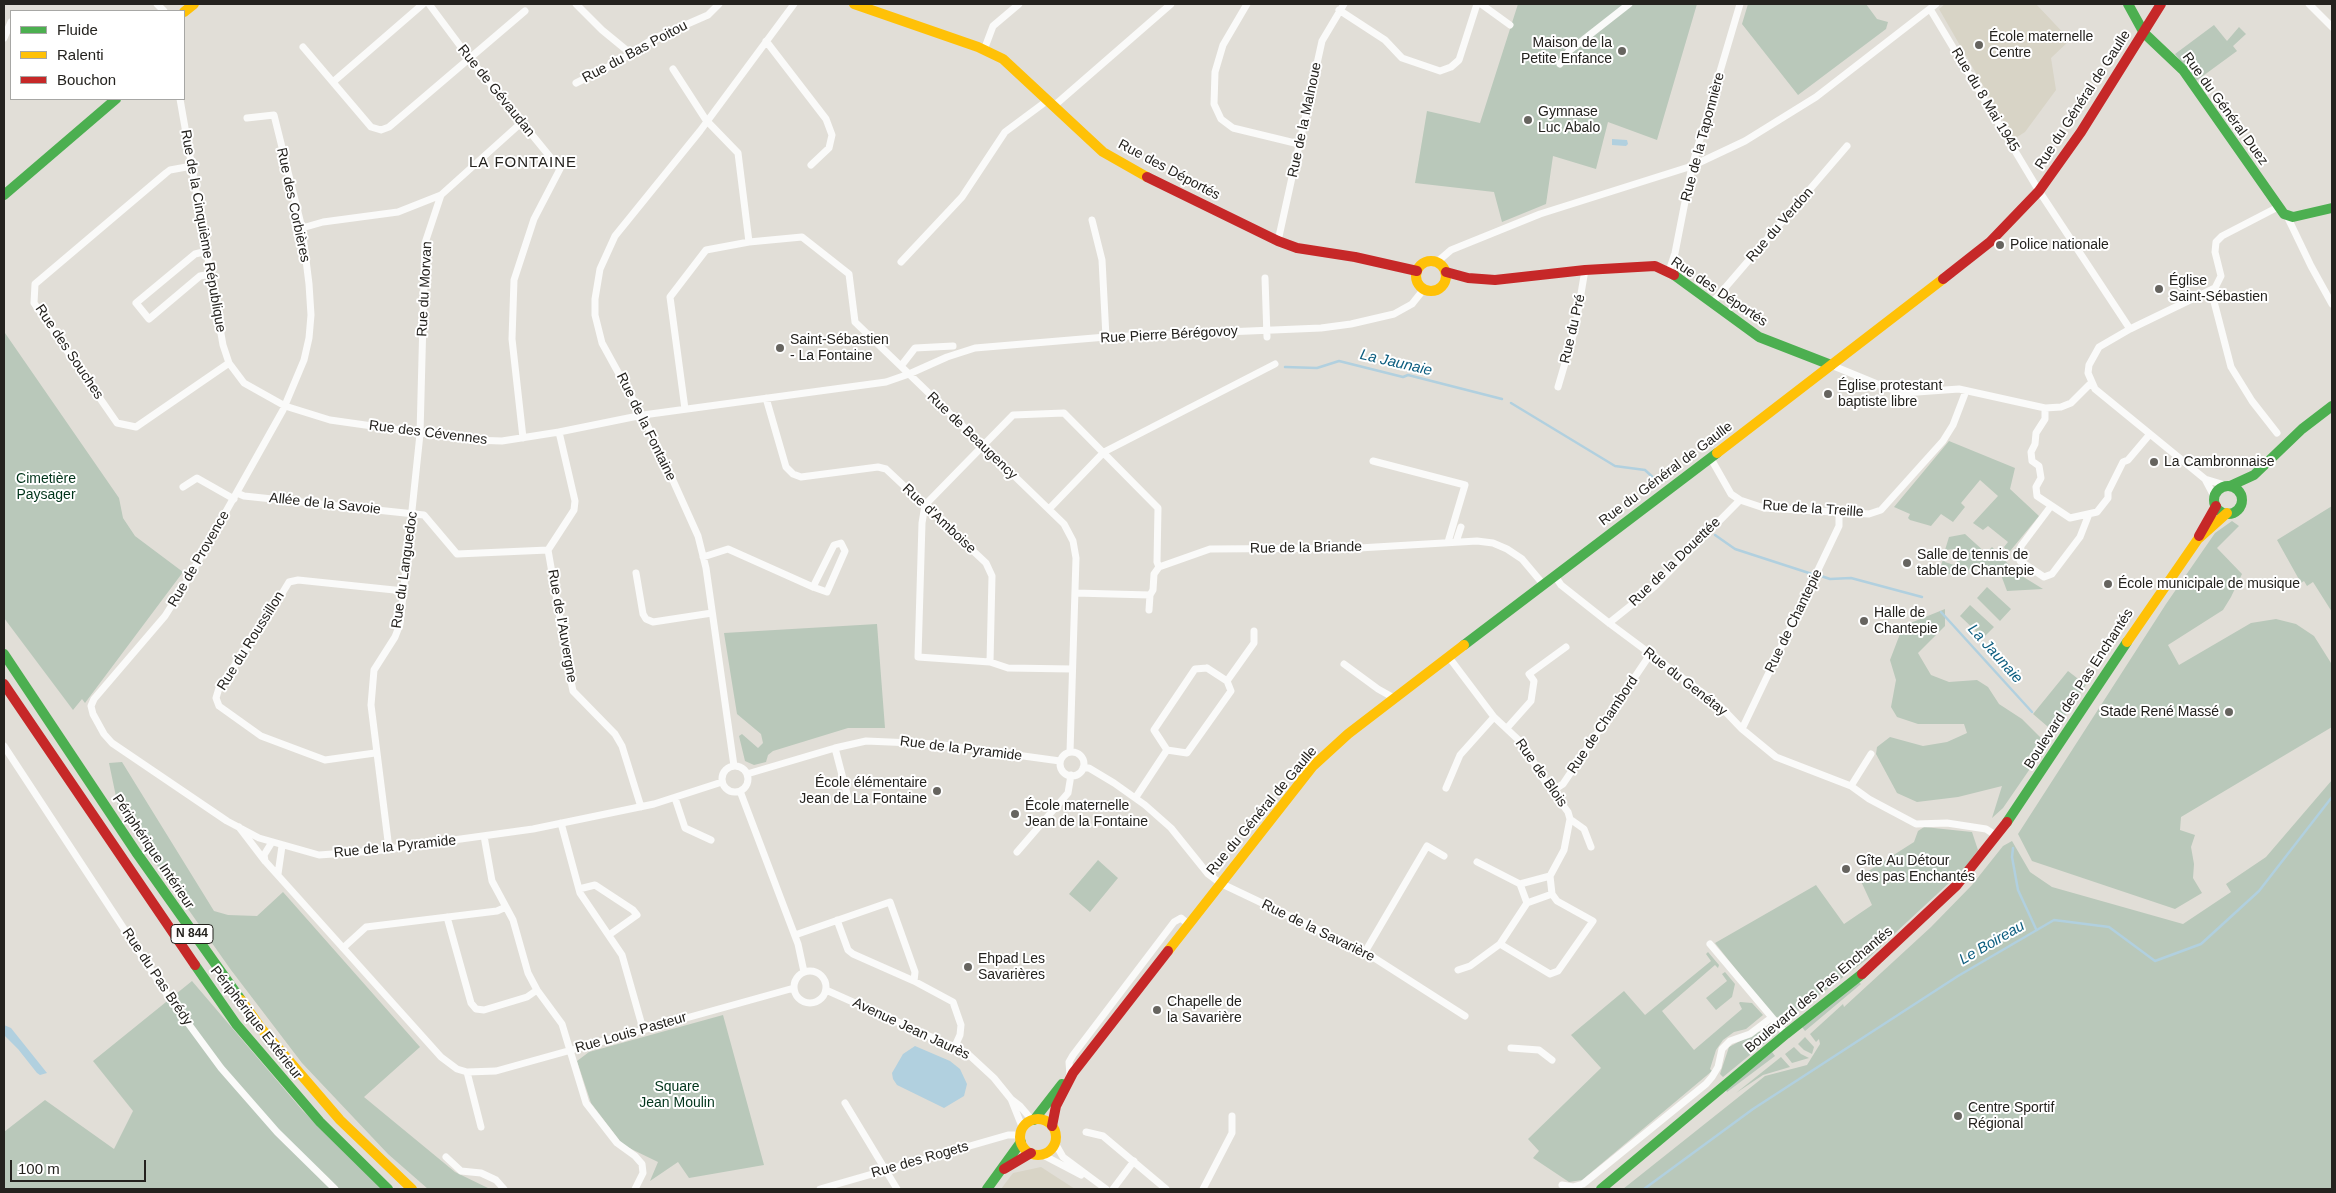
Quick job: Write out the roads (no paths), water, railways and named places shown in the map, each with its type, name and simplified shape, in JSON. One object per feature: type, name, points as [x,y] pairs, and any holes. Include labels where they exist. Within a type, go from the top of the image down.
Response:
[{"type":"main road","name":"Rue des Déportés","points":[[854,4],[984,50],[1003,59],[1104,152],[1121,164],[1278,241],[1297,248],[1355,257],[1405,267],[1417,272]]},
{"type":"main road","name":"Rue du Général Duez","points":[[2128,4],[2144,33],[2183,70],[2278,207],[2287,216]]},
{"type":"main road","name":"Rue du Général de Gaulle","points":[[1033,1120],[1313,766],[1348,734],[1448,656],[1990,242],[2039,191],[2084,128],[2161,4]]},
{"type":"main road","points":[[4,195],[115,100]]},
{"type":"main road","points":[[2287,216],[2298,216],[2332,208]]},
{"type":"main road","points":[[1425,262],[1437,262],[1443,266],[1446,272],[1444,284],[1437,290],[1424,289],[1418,282],[1417,272],[1425,262]]},
{"type":"main road","name":"Rue des Déportés","points":[[1446,272],[1468,278],[1495,280],[1644,265],[1668,271],[1759,336],[1831,365]]},
{"type":"main road","name":"Rue des Déportés","points":[[1444,284],[1468,278]]},
{"type":"main road","name":"Boulevard des Pas Enchantés","points":[[2198,540],[2216,502],[2218,491],[2254,474],[2302,429],[2332,406]]},
{"type":"main road","name":"Boulevard des Pas Enchantés","points":[[1601,1189],[1786,1034],[1839,994],[1918,925],[1957,885],[1997,836],[2150,605],[2198,540],[2227,513],[2237,511],[2254,474]]},
{"type":"main road","points":[[2229,486],[2239,491],[2242,499]]},
{"type":"main road","points":[[2216,502],[2227,513]]},
{"type":"main road","name":"Périphérique Intérieur","points":[[4,654],[136,852],[260,1027],[340,1120],[412,1189]]},
{"type":"main road","name":"Périphérique Extérieur","points":[[4,684],[129,871],[236,1024],[302,1103],[388,1189]]},
{"type":"main road","name":"Rue du Général de Gaulle","points":[[1052,1126],[1056,1106],[1071,1074]]},
{"type":"main road","points":[[1033,1120],[1044,1120],[1052,1126],[1056,1134],[1055,1142],[1050,1150],[1013,1162],[989,1186],[1033,1120]]},
{"type":"main road","points":[[1022,1135],[1036,1153]]},
{"type":"street","points":[[333,82],[423,4]]},
{"type":"street","name":"Rue de Gévaudan","points":[[429,4],[470,59],[560,169],[534,219],[514,280],[512,338],[523,438]]},
{"type":"street","points":[[576,4],[602,30],[630,53]]},
{"type":"street","name":"Rue du Bas Poitou","points":[[576,83],[616,63],[653,39],[708,15],[719,4]]},
{"type":"street","name":"Rue de la Fontaine","points":[[734,766],[712,612],[698,536],[643,415],[602,343],[595,315],[597,284],[606,252],[615,236],[700,131],[706,120],[794,4]]},
{"type":"street","points":[[984,50],[994,26],[1019,4]]},
{"type":"street","points":[[902,262],[962,197],[1005,132],[1052,103],[1171,4]]},
{"type":"street","points":[[1247,4],[1223,45],[1215,72],[1214,104],[1221,119],[1232,128],[1299,144]]},
{"type":"street","points":[[1342,7],[1385,40],[1402,58],[1440,71],[1451,67],[1459,60],[1479,4],[1510,25]]},
{"type":"street","points":[[1560,64],[1569,51],[1629,4]]},
{"type":"street","name":"Rue de la Taponnière","points":[[1668,271],[1675,254],[1692,166],[1740,4]]},
{"type":"street","points":[[2309,4],[2332,27]]},
{"type":"street","points":[[1437,262],[1451,250],[1540,214],[1692,166],[1746,142],[1816,97],[1934,6]]},
{"type":"street","name":"Rue du 8 Mai 1945","points":[[1934,6],[2039,191],[2130,330]]},
{"type":"street","name":"Rue de la Malnoue","points":[[1278,241],[1322,41],[1342,7]]},
{"type":"street","points":[[303,47],[371,127],[381,130],[389,127],[525,11]]},
{"type":"street","points":[[4,38],[10,24]]},
{"type":"street","points":[[766,42],[826,120],[832,136],[829,148],[811,165]]},
{"type":"street","points":[[672,69],[706,120],[738,153],[749,242]]},
{"type":"street","name":"Rue de la Cinquième République","points":[[180,100],[223,344],[229,363]]},
{"type":"street","name":"Rue des Corbières","points":[[247,118],[274,115],[302,228],[311,315],[309,338],[304,360],[285,406]]},
{"type":"street","name":"Rue du Morvan","points":[[420,434],[425,243],[441,195],[521,123]]},
{"type":"street","name":"Rue du Verdon","points":[[1712,303],[1847,146]]},
{"type":"street","name":"Rue des Souches","points":[[192,166],[170,170],[166,173],[35,284],[34,303],[117,423],[136,427],[229,363]]},
{"type":"street","points":[[302,228],[323,222],[398,212],[441,195]]},
{"type":"street","points":[[2229,486],[2205,479],[2095,389],[2088,373],[2093,354],[2099,347],[2218,285],[2221,279],[2215,252],[2216,242],[2222,236],[2278,207]]},
{"type":"street","points":[[2287,216],[2322,289],[2332,304]]},
{"type":"street","points":[[1092,220],[1102,260],[1106,337]]},
{"type":"street","name":"Rue de Beaugency","points":[[685,409],[670,297],[706,250],[749,242],[802,237],[848,274],[855,322],[1064,524],[1074,541],[1075,593],[1070,752]]},
{"type":"street","points":[[207,251],[195,254],[136,303],[149,319],[200,276],[211,274]]},
{"type":"street","name":"Rue du Pré","points":[[1558,387],[1575,330],[1585,270]]},
{"type":"street","points":[[1265,278],[1267,334]]},
{"type":"street","name":"Rue Pierre Bérégovoy","points":[[909,374],[947,357],[975,348],[1106,337],[1267,334],[1321,328],[1394,314],[1412,304],[1424,289]]},
{"type":"street","points":[[2211,290],[2228,359],[2246,392],[2277,433]]},
{"type":"street","points":[[901,366],[915,348],[953,346]]},
{"type":"street","name":"Rue des Cévennes","points":[[229,363],[244,383],[285,406],[330,420],[420,434],[471,440],[502,441],[643,415]]},
{"type":"street","points":[[1048,509],[1104,452],[1275,364]]},
{"type":"street","points":[[1831,365],[1902,393],[1959,389],[2045,408],[2061,407],[2071,402],[2091,383]]},
{"type":"street","points":[[643,415],[886,382],[909,374]]},
{"type":"street","name":"Rue de la Treille","points":[[1740,500],[1764,508],[1869,514],[1881,510],[1943,441],[1954,424],[1966,391]]},
{"type":"street","name":"Rue d'Amboise","points":[[766,398],[786,467],[793,474],[801,477],[878,467],[892,474],[991,569],[990,662]]},
{"type":"street","name":"Rue de Provence","points":[[94,699],[165,616],[285,406]]},
{"type":"street","points":[[2045,408],[2045,419],[2036,433],[2035,444],[2031,452],[2032,461],[2039,466],[2041,478],[2036,487],[2037,496],[2070,518],[2097,512],[2108,498],[2108,492],[2116,479],[2115,474],[2123,462],[2128,460],[2150,434]]},
{"type":"street","points":[[1072,669],[1008,668],[990,662],[918,657],[922,523],[925,505],[1013,415],[1064,414],[1158,508],[1157,562],[1159,567],[1154,574],[1149,610]]},
{"type":"street","name":"Rue de l'Auvergne","points":[[559,432],[575,501],[574,510],[548,550],[573,691],[615,734],[622,746],[641,807]]},
{"type":"street","name":"Rue du Languedoc","points":[[389,849],[371,713],[374,670],[395,637],[400,624],[420,434]]},
{"type":"street","points":[[1710,457],[1731,494],[1740,500]]},
{"type":"street","points":[[1373,461],[1465,485],[1448,542]]},
{"type":"street","name":"Allée de la Savoie","points":[[183,487],[197,478],[235,496],[413,512]]},
{"type":"street","points":[[2205,479],[2216,502]]},
{"type":"street","name":"Rue de la Douettée","points":[[1609,623],[1654,587],[1740,500]]},
{"type":"street","points":[[2051,506],[2021,546],[2020,560],[2044,577],[2052,574],[2080,537],[2089,514]]},
{"type":"street","points":[[413,512],[424,515],[457,554],[548,550]]},
{"type":"street","name":"Rue de Chantepie","points":[[1742,729],[1840,526],[1839,512]]},
{"type":"street","points":[[1456,542],[1460,528]]},
{"type":"street","name":"Rue de la Briande","points":[[1159,567],[1210,549],[1359,548],[1448,542],[1493,543],[1507,549],[1522,559],[1543,584]]},
{"type":"street","points":[[703,557],[728,549],[813,586],[827,592],[845,551],[841,543],[834,545],[813,586]]},
{"type":"street","points":[[636,573],[643,614],[646,619],[653,622],[712,612]]},
{"type":"street","name":"Rue du Genétay","points":[[1555,576],[1609,623],[1719,705],[1742,729],[1776,757],[1851,786],[1869,799],[1916,824],[1947,823],[1986,829],[1997,836]]},
{"type":"street","name":"Rue du Roussillon","points":[[375,753],[325,760],[261,736],[219,706],[216,698],[219,688],[290,582],[298,580],[404,592]]},
{"type":"street","points":[[1075,593],[1150,595]]},
{"type":"street","points":[[1227,681],[1254,643],[1254,631]]},
{"type":"street","points":[[1507,728],[1531,701],[1534,681],[1529,674],[1566,647]]},
{"type":"street","name":"Rue de Chambord","points":[[1552,792],[1564,784],[1651,653]]},
{"type":"street","name":"Rue de Blois","points":[[1448,656],[1494,717],[1525,746],[1552,792],[1568,812],[1570,819],[1584,829],[1591,847]]},
{"type":"street","points":[[1344,664],[1378,689],[1394,698]]},
{"type":"street","points":[[1208,668],[1227,681],[1232,691],[1188,753],[1167,750],[1154,730],[1195,669],[1208,668]]},
{"type":"street","name":"Rue de la Pyramide","points":[[94,699],[91,706],[92,714],[112,743],[239,827],[282,846],[319,855],[389,849],[561,823],[641,807],[722,782]]},
{"type":"street","points":[[1446,788],[1460,754],[1494,717]]},
{"type":"street","name":"Rue de la Pyramide","points":[[747,774],[835,748],[866,741],[912,742],[1060,761]]},
{"type":"street","name":"Rue du Pas Brédy","points":[[4,746],[168,996],[221,1068],[277,1132],[335,1189]]},
{"type":"street","points":[[835,748],[848,798]]},
{"type":"street","points":[[1136,798],[1167,750]]},
{"type":"street","points":[[1083,768],[1081,756],[1070,752],[1064,755],[1060,761],[1062,770],[1071,775],[1078,773],[1083,768],[1089,768],[1136,798],[1171,828],[1208,874],[1220,883]]},
{"type":"street","points":[[1851,786],[1871,754]]},
{"type":"street","points":[[734,766],[743,769],[747,774],[746,785],[740,791],[730,791],[722,782],[724,772],[734,766]]},
{"type":"street","points":[[1018,852],[1068,793],[1071,775]]},
{"type":"street","points":[[740,791],[795,936],[804,972]]},
{"type":"street","points":[[675,798],[685,828],[711,840]]},
{"type":"street","points":[[1500,944],[1550,974],[1558,971],[1593,921],[1557,902],[1552,894],[1550,876],[1564,850],[1570,819]]},
{"type":"street","points":[[561,823],[578,889],[622,955],[643,1029]]},
{"type":"street","points":[[239,827],[248,843],[278,874],[441,1057],[457,1069],[467,1072],[481,1127]]},
{"type":"street","points":[[484,836],[492,881],[513,920],[528,974],[537,990],[562,1024],[586,1103],[617,1144],[636,1156],[642,1164],[643,1173],[635,1189]]},
{"type":"street","points":[[265,861],[264,855],[272,842]]},
{"type":"street","points":[[278,874],[282,846]]},
{"type":"street","points":[[1366,952],[1427,846],[1444,856]]},
{"type":"street","points":[[1477,862],[1520,884],[1550,876]]},
{"type":"street","name":"Rue de la Savarière","points":[[1220,883],[1366,952],[1464,1016]]},
{"type":"street","points":[[1520,884],[1527,903]]},
{"type":"street","points":[[578,889],[595,885],[633,910],[637,915],[609,935]]},
{"type":"street","points":[[1458,970],[1470,966],[1500,944],[1527,903],[1552,894]]},
{"type":"street","points":[[795,936],[890,902],[915,972],[914,981]]},
{"type":"street","points":[[343,948],[366,927],[498,911],[506,907]]},
{"type":"street","points":[[447,917],[470,1003],[476,1008],[484,1010],[527,997],[537,990]]},
{"type":"street","points":[[837,920],[848,950],[853,954],[914,981],[953,1002],[961,1025],[960,1035],[955,1046]]},
{"type":"street","points":[[1710,944],[1786,1034]]},
{"type":"street","points":[[813,971],[820,974],[826,981],[826,990],[820,1000],[810,1003],[799,999],[794,988],[796,979],[804,972],[813,971]]},
{"type":"street","name":"Rue Louis Pasteur","points":[[467,1072],[496,1071],[794,988]]},
{"type":"street","name":"Avenue Jean Jaurès","points":[[826,990],[955,1046],[978,1061],[1010,1099],[1020,1106],[1033,1120]]},
{"type":"street","name":"Boulevard des Pas Enchantés","points":[[1562,1185],[1573,1187],[1583,1184],[1706,1084],[1718,1067],[1725,1045],[1734,1038],[1754,1031],[1771,1018]]},
{"type":"street","points":[[1511,1048],[1539,1050],[1552,1060]]},
{"type":"street","name":"Avenue Jean Jaurès","points":[[1010,1099],[1022,1135]]},
{"type":"street","points":[[845,1103],[896,1189]]},
{"type":"street","points":[[1203,1189],[1232,1133],[1232,1116]]},
{"type":"street","points":[[1086,1132],[1103,1136],[1166,1189]]},
{"type":"street","name":"Rue des Rogets","points":[[820,1189],[1008,1135],[1022,1135]]},
{"type":"street","points":[[1055,1142],[1063,1157],[1106,1189]]},
{"type":"street","points":[[1036,1153],[1094,1181]]},
{"type":"street","points":[[446,1157],[461,1171],[481,1173],[496,1180],[504,1189]]},
{"type":"street","points":[[1113,1189],[1134,1161]]},
{"type":"water","points":[[1612,139],[1627,140],[1628,144],[1626,146],[1612,145]]},
{"type":"water","points":[[4,1025],[11,1028],[47,1073],[40,1075],[37,1073],[4,1035]]},
{"type":"water","points":[[915,1046],[950,1061],[960,1069],[967,1084],[964,1096],[944,1108],[897,1085],[892,1073],[903,1054]]},
{"type":"waterway","name":"La Jaunaie","points":[[1285,367],[1317,368],[1339,361],[1403,377],[1408,375],[1502,399]]},
{"type":"waterway","name":"La Jaunaie","points":[[1511,403],[1615,466],[1645,470],[1658,482]]},
{"type":"waterway","name":"La Jaunaie","points":[[1715,535],[1735,549],[1812,574]]},
{"type":"waterway","name":"La Jaunaie","points":[[1821,576],[1830,579],[1851,578],[1922,597]]},
{"type":"waterway","name":"La Jaunaie","points":[[1941,612],[2032,712]]},
{"type":"waterway","name":"Le Boireau","points":[[1644,1189],[1753,1109],[1958,976],[2054,920],[2109,927],[2155,961],[2201,944],[2259,891],[2332,797]]},
{"type":"waterway","name":"La Jaunaie","points":[[2013,848],[2012,857],[2018,890],[2036,929]]},
{"type":"place","name":"École maternelle Centre","points":[[1979,45]]},
{"type":"place","name":"Maison de la Petite Enfance","points":[[1622,51]]},
{"type":"place","name":"Gymnase Luc Abalo","points":[[1528,120]]},
{"type":"place","name":"Police nationale","points":[[2000,245]]},
{"type":"place","name":"Église Saint-Sébastien","points":[[2159,289]]},
{"type":"place","name":"Saint-Sébastien - La Fontaine","points":[[780,348]]},
{"type":"place","name":"Église protestant baptiste libre","points":[[1828,394]]},
{"type":"place","name":"La Cambronnaise","points":[[2154,462]]},
{"type":"place","name":"Salle de tennis de table de Chantepie","points":[[1907,563]]},
{"type":"place","name":"École municipale de musique","points":[[2108,584]]},
{"type":"place","name":"Halle de Chantepie","points":[[1864,621]]},
{"type":"place","name":"Stade René Massé","points":[[2229,712]]},
{"type":"place","name":"École élémentaire Jean de La Fontaine","points":[[937,791]]},
{"type":"place","name":"École maternelle Jean de la Fontaine","points":[[1015,814]]},
{"type":"place","name":"Gîte Au Détour des pas Enchantés","points":[[1846,869]]},
{"type":"place","name":"Ehpad Les Savarières","points":[[968,967]]},
{"type":"place","name":"Chapelle de la Savarière","points":[[1157,1010]]},
{"type":"place","name":"Centre Sportif Régional","points":[[1958,1116]]},
{"type":"district","name":"LA FONTAINE","points":[[523,163]]},
{"type":"park label","name":"Cimetière Paysager","points":[[46,488]]},
{"type":"park label","name":"Square Jean Moulin","points":[[677,1096]]}]
